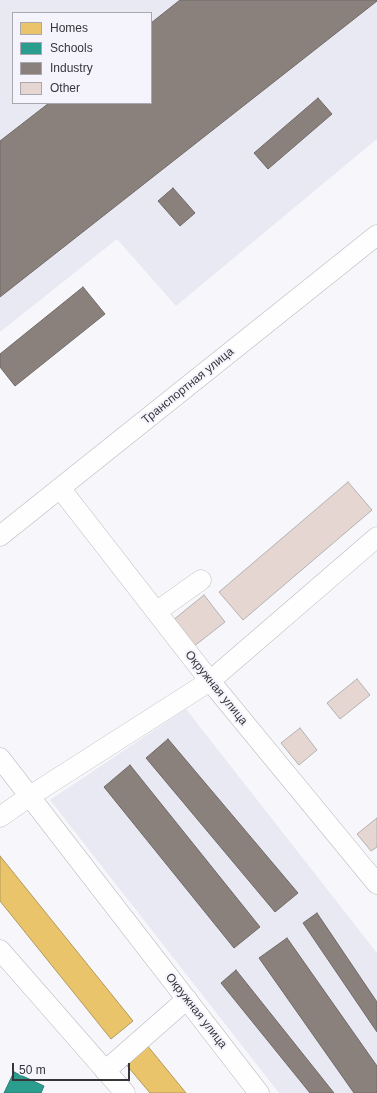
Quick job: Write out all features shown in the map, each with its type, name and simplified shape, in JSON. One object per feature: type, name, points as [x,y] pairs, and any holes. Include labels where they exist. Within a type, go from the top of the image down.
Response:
[{"type":"street","name":"Транспортная улица","points":[[0,536],[377,235]]},
{"type":"street","name":"Окружная улица","points":[[60,488],[210,681],[377,884]]},
{"type":"street","points":[[0,817],[30,796],[210,681],[377,537]]},
{"type":"street","points":[[156,612],[201,580]]},
{"type":"street","name":"Окружная улица","points":[[0,758],[259,1093]]},
{"type":"street","points":[[0,950],[124,1093]]},
{"type":"street","points":[[105,1071],[187,999]]},
{"type":"shaded area","points":[[0,0],[377,0],[377,139],[176,306],[117,239],[0,332]]},
{"type":"shaded area","points":[[186,709],[377,953],[377,1093],[279,1093],[50,800]]},
{"type":"building: Homes","points":[[0,856],[133,1021],[111,1039],[0,901]]},
{"type":"building: Homes","points":[[146,1044],[186,1093],[150,1093],[124,1062]]},
{"type":"building: Schools","points":[[14,1072],[44,1086],[41,1093],[4,1093]]},
{"type":"building: Industry","points":[[180,0],[377,0],[0,297],[0,141],[48,104],[152,104],[152,22]]},
{"type":"building: Industry","points":[[318,98],[332,114],[268,169],[254,153]]},
{"type":"building: Industry","points":[[173,188],[195,213],[180,226],[158,201]]},
{"type":"building: Industry","points":[[83,287],[105,314],[15,386],[0,367],[0,354]]},
{"type":"building: Industry","points":[[168,739],[298,893],[275,912],[146,758]]},
{"type":"building: Industry","points":[[130,765],[260,927],[234,948],[104,787]]},
{"type":"building: Industry","points":[[317,913],[377,1002],[377,1032],[303,923]]},
{"type":"building: Industry","points":[[287,938],[377,1066],[377,1093],[354,1093],[259,958]]},
{"type":"building: Industry","points":[[236,970],[334,1093],[310,1093],[221,983]]},
{"type":"building: Other","points":[[348,482],[372,510],[243,620],[219,592]]},
{"type":"building: Other","points":[[204,595],[225,622],[193,647],[172,621]]},
{"type":"building: Other","points":[[357,679],[370,695],[340,719],[327,703]]},
{"type":"building: Other","points":[[300,728],[317,750],[299,765],[281,743]]},
{"type":"building: Other","points":[[377,818],[377,847],[371,851],[357,834]]}]
